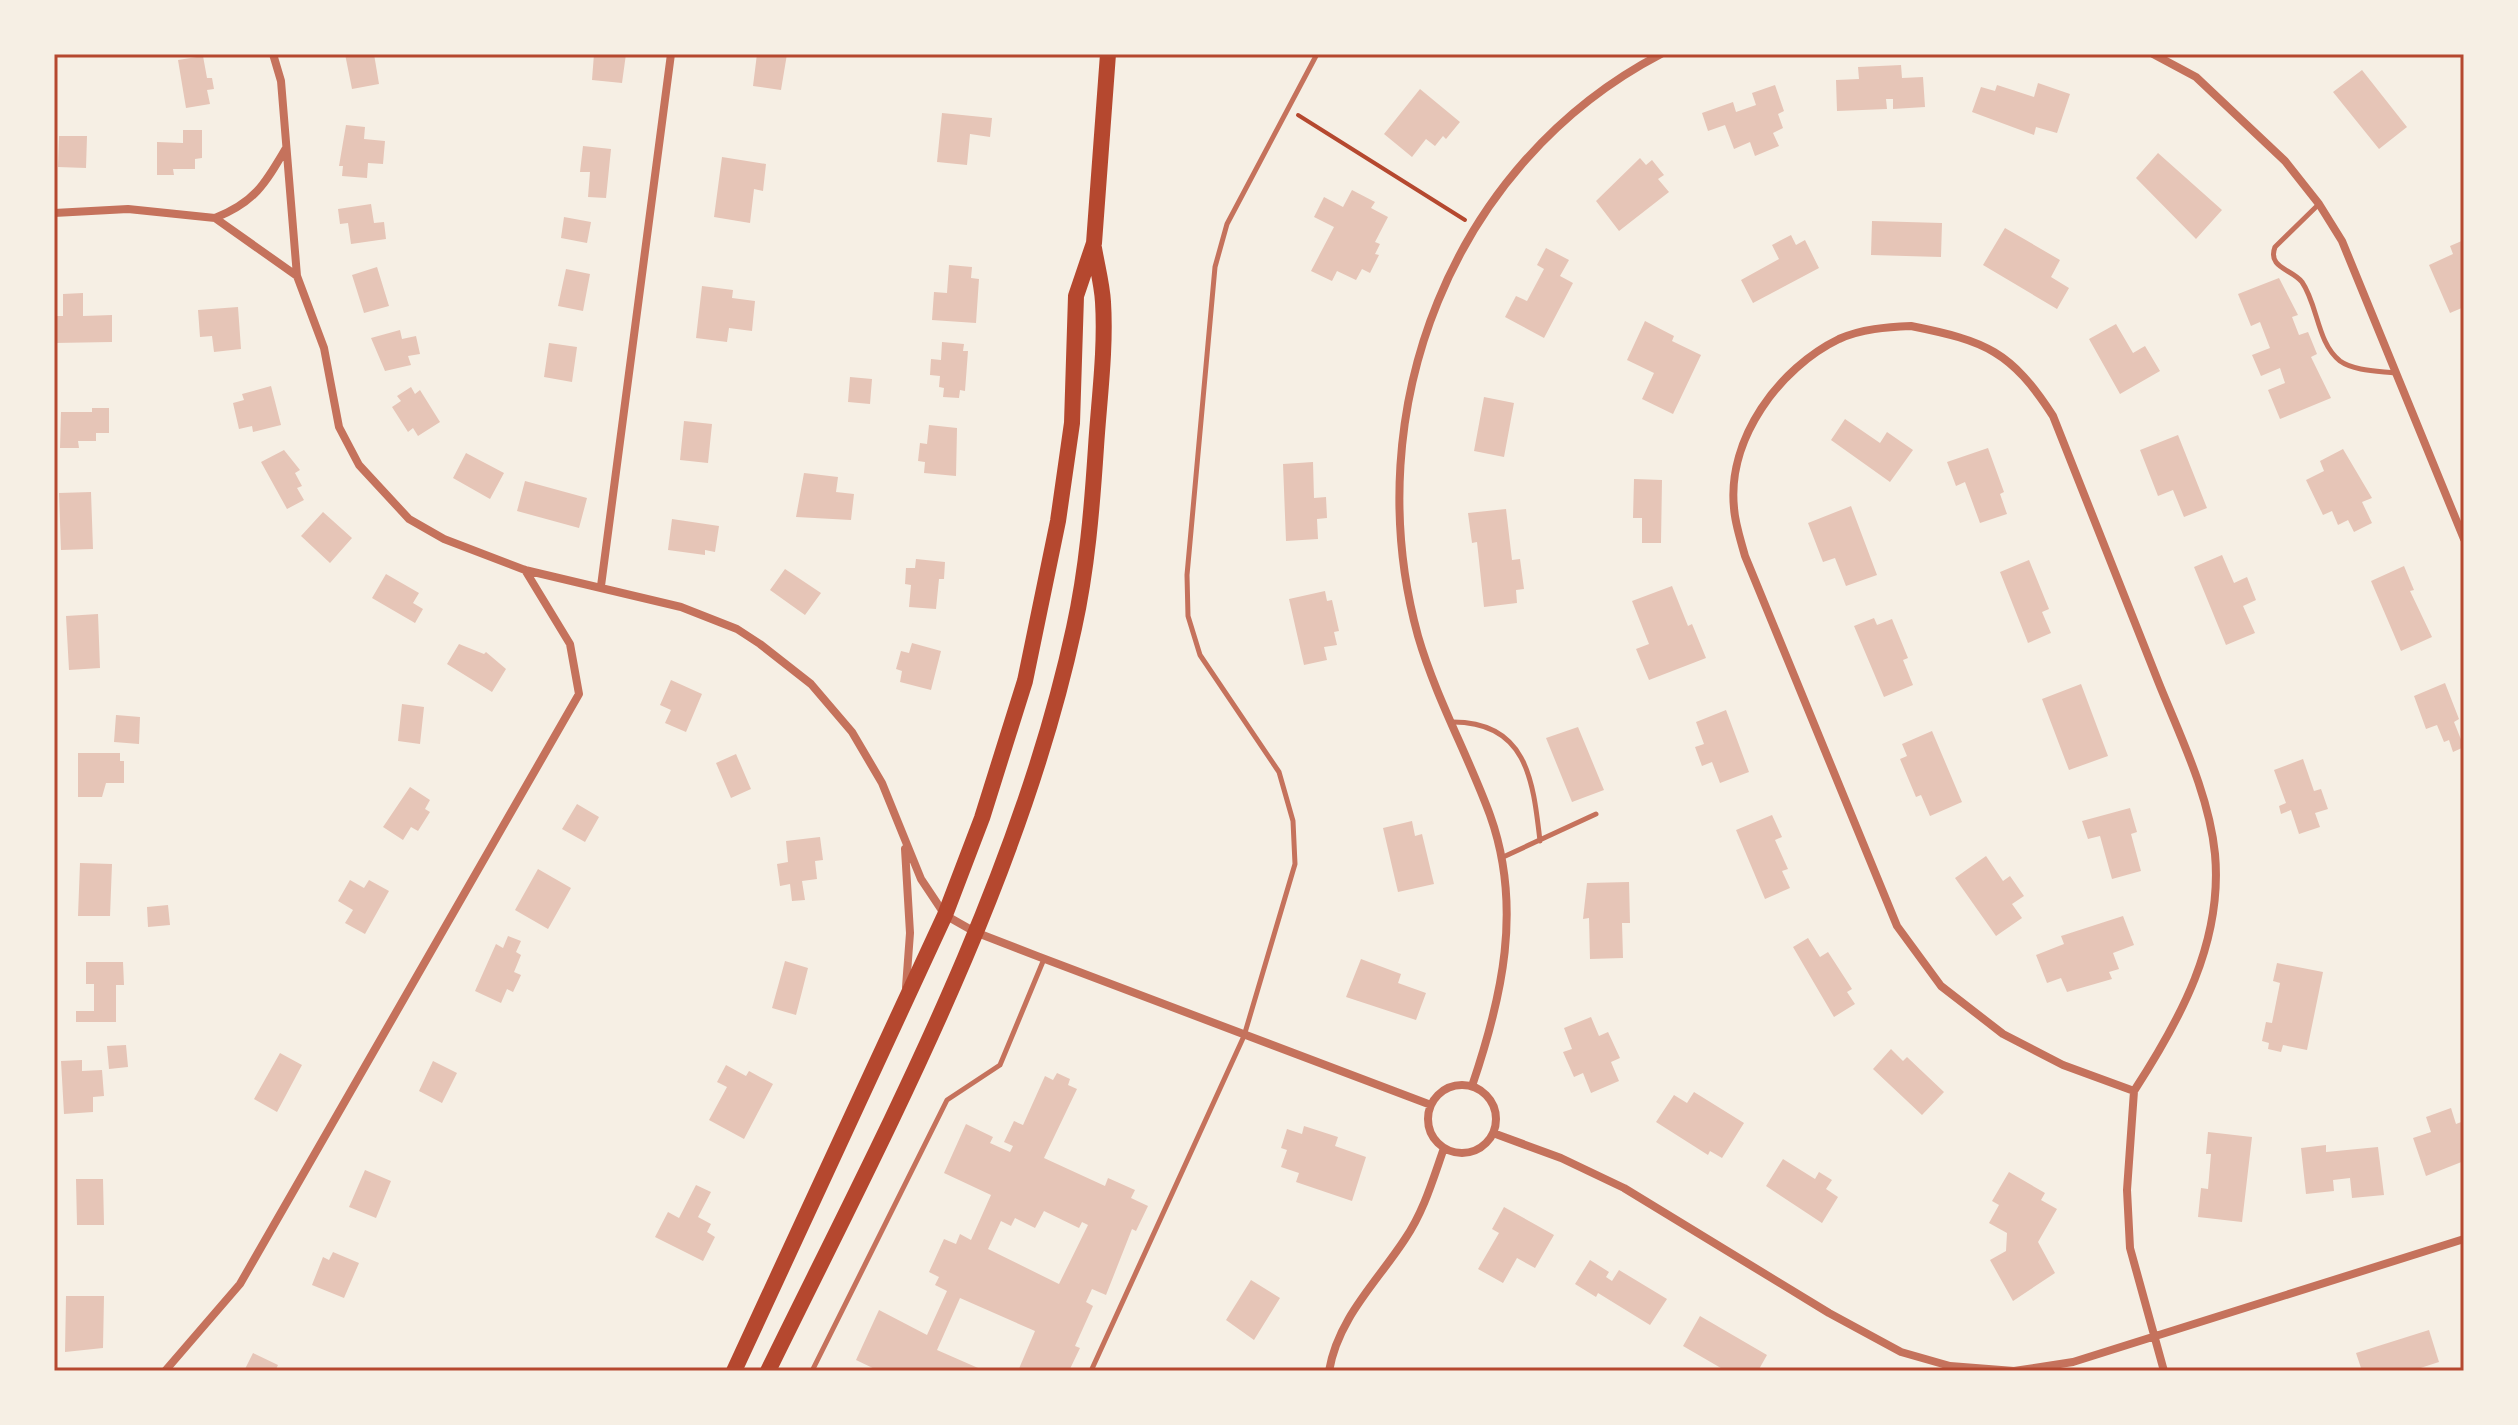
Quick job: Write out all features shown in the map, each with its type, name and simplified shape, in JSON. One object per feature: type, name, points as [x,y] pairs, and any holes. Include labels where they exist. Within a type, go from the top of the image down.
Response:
[{"type":"main road","points":[[768,1371],[892,1114],[975,932],[1023,810],[1075,626],[1091,519],[1099,406],[1103,303],[1094,243],[1108,54]]},
{"type":"main road","points":[[734,1371],[945,915],[987,804],[1025,681],[1060,510],[1074,409],[1076,296],[1094,243]]},
{"type":"street","points":[[273,54],[281,81],[297,276],[324,348],[339,427],[359,465],[409,519],[444,539],[525,570],[601,586],[711,618],[737,629],[787,663],[811,684],[858,741],[882,783],[921,879],[945,915],[975,932],[1431,1105]]},
{"type":"street","points":[[601,586],[671,54]]},
{"type":"street","points":[[1472,1086],[1498,1006],[1507,933],[1500,858],[1491,819],[1450,722],[1419,636],[1400,548],[1400,440],[1413,369],[1474,226],[1550,131],[1619,76],[1661,54]]},
{"type":"street","points":[[2153,54],[2196,77],[2285,161],[2319,204],[2342,241],[2464,539]]},
{"type":"street","points":[[54,213],[128,209],[215,218],[243,207],[266,183],[286,148]]},
{"type":"street","points":[[215,218],[297,276]]},
{"type":"street","points":[[2134,1091],[2063,1065],[2003,1034],[1941,986],[1897,926],[1745,556],[1734,507],[1736,477],[1744,442],[1762,407],[1797,364],[1841,339],[1878,328],[1911,326],[1945,333],[1998,351],[2029,378],[2053,416],[2200,786],[2215,855],[2211,919],[2197,978],[2178,1022],[2134,1091],[2127,1190],[2130,1248],[2164,1371]]},
{"type":"street","points":[[165,1371],[240,1284],[579,694],[570,644],[525,570]]},
{"type":"street","points":[[904,836],[910,933],[904,1004]]},
{"type":"street","points":[[1453,1086],[1472,1086],[1490,1100],[1496,1122],[1493,1133],[1477,1149],[1455,1152],[1444,1148],[1431,1133],[1431,1105],[1436,1096],[1453,1086]]},
{"type":"street","points":[[1493,1133],[1561,1158],[1624,1188],[1829,1313],[1901,1352],[1950,1366],[2014,1371],[2073,1362],[2464,1239]]},
{"type":"street","points":[[1329,1371],[1343,1326],[1422,1210],[1444,1148]]},
{"type":"lane","points":[[1091,1371],[1244,1036],[1290,889],[1296,837],[1279,772],[1200,655],[1188,616],[1187,575],[1215,267],[1227,224],[1317,54]]},
{"type":"lane","points":[[2319,204],[2275,247],[2272,255],[2275,264],[2302,282],[2328,345],[2341,361],[2396,373]]},
{"type":"lane","points":[[1450,722],[1478,722],[1501,733],[1523,756],[1535,798],[1540,841]]},
{"type":"lane","points":[[1500,858],[1596,814]]},
{"type":"lane","points":[[812,1371],[947,1100],[1000,1065],[1045,959]]},
{"type":"path","points":[[1298,115],[1474,226]]},
{"type":"building","points":[[345,54],[374,54],[379,84],[352,89]]},
{"type":"building","points":[[594,54],[626,54],[622,83],[592,80]]},
{"type":"building","points":[[757,54],[787,54],[781,90],[753,86]]},
{"type":"building","points":[[203,56],[207,78],[212,78],[214,89],[207,90],[210,104],[186,108],[178,60]]},
{"type":"building","points":[[1901,65],[1902,78],[1923,77],[1925,107],[1893,109],[1893,99],[1886,99],[1887,109],[1837,111],[1836,80],[1859,79],[1858,67]]},
{"type":"building","points":[[2362,70],[2407,127],[2379,149],[2333,92]]},
{"type":"building","points":[[2038,83],[2070,94],[2057,133],[2036,127],[2034,135],[1972,112],[1981,87],[1995,91],[1997,85],[2034,97]]},
{"type":"building","points":[[1775,85],[1784,111],[1778,114],[1783,128],[1773,133],[1779,146],[1755,156],[1750,142],[1734,149],[1725,125],[1708,131],[1702,113],[1733,102],[1736,112],[1756,105],[1752,93]]},
{"type":"building","points":[[1420,89],[1460,122],[1446,139],[1443,136],[1435,146],[1426,139],[1412,157],[1384,134]]},
{"type":"building","points":[[942,113],[992,118],[990,137],[970,134],[967,165],[937,162]]},
{"type":"building","points":[[346,125],[365,127],[364,139],[385,141],[383,164],[368,163],[367,178],[342,176],[343,166],[339,166]]},
{"type":"building","points":[[183,130],[202,130],[202,158],[195,159],[195,169],[173,169],[174,175],[157,175],[157,142],[183,143]]},
{"type":"building","points":[[59,136],[87,136],[86,168],[58,167]]},
{"type":"building","points":[[583,146],[611,149],[606,198],[588,197],[590,172],[580,172]]},
{"type":"building","points":[[2158,153],[2222,210],[2196,239],[2136,178]]},
{"type":"building","points":[[722,157],[766,164],[763,191],[754,189],[750,223],[714,217]]},
{"type":"building","points":[[1640,158],[1646,165],[1652,160],[1664,175],[1658,179],[1669,192],[1619,231],[1596,201]]},
{"type":"building","points":[[1352,190],[1375,202],[1371,208],[1388,217],[1375,242],[1380,244],[1375,254],[1379,255],[1370,273],[1362,269],[1356,280],[1337,271],[1332,281],[1311,271],[1334,227],[1314,217],[1324,197],[1343,207]]},
{"type":"building","points":[[371,204],[374,223],[384,222],[386,239],[351,244],[348,223],[340,224],[338,209]]},
{"type":"building","points":[[564,217],[591,222],[587,243],[561,238]]},
{"type":"building","points":[[1872,221],[1942,223],[1941,257],[1871,255]]},
{"type":"building","points":[[2005,228],[2060,260],[2051,277],[2069,288],[2057,309],[1983,265]]},
{"type":"building","points":[[1791,235],[1796,245],[1805,240],[1819,268],[1753,303],[1741,280],[1779,259],[1772,245]]},
{"type":"building","points":[[2464,240],[2464,307],[2450,313],[2429,265],[2453,254],[2450,246]]},
{"type":"building","points":[[1546,248],[1569,260],[1560,276],[1573,283],[1544,338],[1505,317],[1516,296],[1527,301],[1544,269],[1537,265]]},
{"type":"building","points":[[949,265],[972,267],[971,278],[979,279],[976,323],[932,320],[934,292],[947,293]]},
{"type":"building","points":[[377,267],[389,306],[364,313],[352,275]]},
{"type":"building","points":[[566,269],[590,274],[583,311],[558,306]]},
{"type":"building","points":[[2279,278],[2298,315],[2292,317],[2299,335],[2308,332],[2317,354],[2311,357],[2331,398],[2280,419],[2268,390],[2285,383],[2280,368],[2261,376],[2252,355],[2270,348],[2260,322],[2251,326],[2238,294]]},
{"type":"building","points":[[702,286],[733,290],[732,298],[755,301],[752,331],[729,328],[727,342],[696,338]]},
{"type":"building","points":[[83,293],[83,316],[112,315],[112,342],[54,343],[54,316],[63,316],[63,294]]},
{"type":"building","points":[[238,307],[241,349],[214,352],[212,336],[200,337],[198,310]]},
{"type":"building","points":[[1645,321],[1674,336],[1672,341],[1701,355],[1673,414],[1642,399],[1654,373],[1627,360]]},
{"type":"building","points":[[2116,324],[2133,353],[2145,346],[2160,371],[2120,394],[2089,339]]},
{"type":"building","points":[[400,330],[402,339],[416,336],[420,354],[408,356],[411,365],[385,371],[371,338]]},
{"type":"building","points":[[942,342],[964,344],[963,351],[968,351],[965,391],[960,390],[959,398],[943,397],[944,388],[939,387],[940,376],[930,375],[931,359],[941,360]]},
{"type":"building","points":[[549,343],[577,347],[572,382],[544,377]]},
{"type":"building","points":[[850,377],[872,379],[870,404],[848,402]]},
{"type":"building","points":[[271,386],[281,425],[253,432],[252,426],[239,429],[233,403],[244,400],[242,394]]},
{"type":"building","points":[[411,387],[415,394],[420,390],[440,422],[418,436],[413,428],[408,432],[392,407],[401,401],[397,396]]},
{"type":"building","points":[[1484,397],[1514,403],[1504,457],[1474,451]]},
{"type":"building","points":[[92,408],[109,408],[109,433],[96,433],[96,441],[78,441],[79,448],[60,448],[61,412],[92,412]]},
{"type":"building","points":[[1845,419],[1880,443],[1887,432],[1913,450],[1890,482],[1831,440]]},
{"type":"building","points":[[684,421],[712,424],[708,463],[680,460]]},
{"type":"building","points":[[929,425],[957,428],[956,476],[924,473],[925,462],[918,461],[920,443],[927,444]]},
{"type":"building","points":[[2178,435],[2207,508],[2184,517],[2173,490],[2158,496],[2140,450]]},
{"type":"building","points":[[1988,448],[2004,492],[2000,494],[2007,514],[1980,523],[1965,482],[1956,486],[1947,462]]},
{"type":"building","points":[[2343,449],[2372,498],[2362,502],[2372,523],[2354,532],[2348,520],[2338,525],[2332,511],[2323,515],[2306,480],[2324,471],[2320,461]]},
{"type":"building","points":[[284,450],[300,470],[295,473],[302,486],[297,488],[304,500],[287,509],[261,462]]},
{"type":"building","points":[[466,453],[504,473],[490,499],[453,478]]},
{"type":"building","points":[[1313,462],[1314,498],[1326,497],[1327,518],[1317,519],[1318,539],[1286,541],[1283,464]]},
{"type":"building","points":[[804,473],[838,477],[836,492],[854,494],[851,520],[796,517]]},
{"type":"building","points":[[1634,479],[1662,480],[1661,543],[1642,543],[1642,518],[1633,518]]},
{"type":"building","points":[[525,481],[587,498],[579,528],[517,511]]},
{"type":"building","points":[[91,492],[93,549],[61,550],[59,493]]},
{"type":"building","points":[[1851,506],[1877,575],[1846,586],[1835,558],[1823,562],[1808,523]]},
{"type":"building","points":[[1506,509],[1512,560],[1520,559],[1524,589],[1516,590],[1517,603],[1484,607],[1477,542],[1472,543],[1468,513]]},
{"type":"building","points":[[323,512],[352,538],[330,563],[301,536]]},
{"type":"building","points":[[672,519],[719,526],[715,552],[705,550],[705,555],[668,550]]},
{"type":"building","points":[[2222,555],[2234,583],[2247,577],[2256,600],[2243,606],[2255,633],[2226,645],[2194,567]]},
{"type":"building","points":[[916,559],[945,562],[944,579],[939,579],[936,609],[909,607],[911,585],[905,584],[906,568],[915,568]]},
{"type":"building","points":[[2029,560],[2049,609],[2042,612],[2051,633],[2028,643],[2000,572]]},
{"type":"building","points":[[2404,566],[2414,590],[2410,591],[2432,637],[2401,651],[2371,581]]},
{"type":"building","points":[[785,569],[821,593],[805,615],[770,590]]},
{"type":"building","points":[[386,574],[419,593],[413,603],[423,609],[415,623],[372,598]]},
{"type":"building","points":[[1672,586],[1688,626],[1692,624],[1706,658],[1649,680],[1636,649],[1649,644],[1632,601]]},
{"type":"building","points":[[1325,591],[1327,601],[1332,600],[1339,631],[1334,632],[1337,645],[1324,647],[1327,660],[1304,665],[1289,599]]},
{"type":"building","points":[[98,614],[100,668],[69,670],[66,616]]},
{"type":"building","points":[[1874,618],[1877,625],[1892,619],[1908,658],[1903,660],[1913,685],[1884,697],[1854,626]]},
{"type":"building","points":[[912,643],[941,651],[931,690],[900,682],[902,671],[896,669],[901,651],[909,653]]},
{"type":"building","points":[[459,644],[484,654],[486,652],[506,669],[492,692],[447,664]]},
{"type":"building","points":[[671,680],[702,694],[686,732],[665,723],[671,710],[660,705]]},
{"type":"building","points":[[2445,683],[2459,719],[2454,722],[2464,747],[2453,752],[2449,740],[2444,742],[2437,725],[2426,729],[2414,696]]},
{"type":"building","points":[[2081,684],[2108,756],[2069,770],[2042,699]]},
{"type":"building","points":[[402,704],[424,707],[420,744],[398,741]]},
{"type":"building","points":[[1726,710],[1749,772],[1720,783],[1712,762],[1702,766],[1695,747],[1704,744],[1696,722]]},
{"type":"building","points":[[116,715],[140,717],[139,744],[114,742]]},
{"type":"building","points":[[1578,727],[1604,790],[1572,802],[1546,738]]},
{"type":"building","points":[[1932,731],[1962,802],[1930,816],[1921,795],[1916,797],[1900,759],[1907,756],[1902,744]]},
{"type":"building","points":[[78,753],[120,753],[120,761],[124,761],[124,783],[106,783],[102,797],[78,797]]},
{"type":"building","points":[[736,754],[751,789],[731,798],[716,763]]},
{"type":"building","points":[[2303,759],[2314,791],[2321,789],[2328,809],[2315,813],[2320,827],[2299,834],[2291,810],[2281,814],[2279,806],[2286,803],[2274,770]]},
{"type":"building","points":[[410,787],[430,800],[425,809],[430,812],[418,831],[411,827],[403,840],[383,827]]},
{"type":"building","points":[[577,804],[599,817],[585,842],[562,829]]},
{"type":"building","points":[[2130,808],[2137,832],[2131,834],[2141,871],[2112,879],[2100,836],[2088,839],[2082,821]]},
{"type":"building","points":[[1772,815],[1782,837],[1775,840],[1788,869],[1782,871],[1790,888],[1765,899],[1736,830]]},
{"type":"building","points":[[1412,821],[1415,836],[1422,834],[1434,884],[1398,892],[1383,828]]},
{"type":"building","points":[[820,837],[823,860],[815,861],[817,879],[802,881],[805,900],[792,901],[790,884],[780,886],[777,864],[788,862],[786,841]]},
{"type":"building","points":[[1986,856],[2003,881],[2010,876],[2024,896],[2012,904],[2022,918],[1996,936],[1955,878]]},
{"type":"building","points":[[80,863],[112,864],[110,916],[78,916]]},
{"type":"building","points":[[538,869],[571,888],[548,929],[515,910]]},
{"type":"building","points":[[350,880],[364,888],[369,880],[389,891],[365,934],[345,923],[353,910],[338,901]]},
{"type":"building","points":[[1629,882],[1630,923],[1622,923],[1623,958],[1590,959],[1589,918],[1583,919],[1587,883]]},
{"type":"building","points":[[168,905],[170,925],[148,927],[147,907]]},
{"type":"building","points":[[2123,916],[2134,945],[2113,953],[2119,969],[2109,972],[2112,979],[2067,992],[2061,978],[2047,983],[2036,955],[2064,944],[2061,936]]},
{"type":"building","points":[[508,936],[521,941],[516,952],[521,955],[514,972],[521,975],[513,992],[507,989],[501,1003],[475,991],[496,944],[503,948]]},
{"type":"building","points":[[1808,938],[1820,957],[1828,952],[1852,989],[1847,992],[1855,1004],[1834,1017],[1793,947]]},
{"type":"building","points":[[1361,959],[1401,974],[1398,983],[1426,993],[1416,1020],[1346,997]]},
{"type":"building","points":[[785,961],[808,968],[796,1015],[772,1008]]},
{"type":"building","points":[[86,962],[123,962],[124,985],[116,985],[116,1022],[76,1022],[76,1011],[94,1011],[94,984],[86,984]]},
{"type":"building","points":[[2277,963],[2323,972],[2307,1050],[2283,1045],[2281,1052],[2268,1049],[2269,1043],[2262,1041],[2266,1022],[2272,1023],[2280,983],[2273,981]]},
{"type":"building","points":[[1591,1017],[1599,1036],[1608,1032],[1620,1058],[1611,1062],[1619,1081],[1591,1093],[1583,1073],[1574,1077],[1563,1052],[1572,1049],[1564,1028]]},
{"type":"building","points":[[126,1045],[128,1067],[109,1069],[107,1046]]},
{"type":"building","points":[[1891,1049],[1903,1061],[1907,1057],[1944,1092],[1922,1115],[1873,1069]]},
{"type":"building","points":[[280,1053],[302,1065],[277,1112],[254,1099]]},
{"type":"building","points":[[82,1060],[82,1071],[102,1070],[104,1096],[93,1097],[93,1112],[64,1114],[61,1061]]},
{"type":"building","points":[[433,1061],[457,1073],[442,1103],[419,1091]]},
{"type":"building","points":[[726,1065],[746,1076],[749,1071],[773,1084],[744,1139],[709,1120],[727,1087],[717,1082]]},
{"type":"building","points":[[1057,1073],[1070,1079],[1068,1085],[1077,1089],[1044,1158],[1105,1186],[1108,1178],[1135,1190],[1131,1198],[1148,1206],[1136,1231],[1132,1229],[1106,1295],[1092,1289],[1086,1302],[1093,1306],[1075,1346],[1080,1348],[1069,1371],[1018,1371],[1035,1331],[960,1298],[937,1350],[985,1371],[879,1371],[856,1360],[879,1310],[927,1335],[947,1291],[935,1285],[939,1277],[929,1272],[944,1239],[956,1244],[960,1234],[971,1240],[991,1195],[944,1173],[966,1124],[993,1137],[990,1143],[1010,1152],[1013,1146],[1004,1142],[1014,1121],[1023,1125],[1045,1076],[1053,1080]],"holes":[[[1044,1211],[1079,1228],[1082,1222],[1088,1225],[1059,1284],[988,1249],[1001,1221],[1011,1226],[1015,1218],[1035,1228]]]},
{"type":"building","points":[[1694,1092],[1744,1123],[1722,1158],[1710,1151],[1708,1155],[1656,1122],[1674,1095],[1687,1103]]},
{"type":"building","points":[[2451,1108],[2456,1124],[2464,1121],[2464,1161],[2426,1176],[2413,1138],[2431,1132],[2426,1117]]},
{"type":"building","points":[[1304,1126],[1338,1137],[1335,1146],[1366,1157],[1352,1201],[1296,1182],[1299,1173],[1281,1167],[1287,1150],[1281,1148],[1287,1129],[1302,1134]]},
{"type":"building","points":[[2208,1132],[2252,1137],[2242,1222],[2198,1217],[2201,1188],[2208,1189],[2211,1154],[2206,1154]]},
{"type":"building","points":[[2326,1145],[2326,1152],[2378,1147],[2384,1195],[2352,1198],[2350,1178],[2333,1180],[2334,1191],[2306,1194],[2301,1148]]},
{"type":"building","points":[[1783,1159],[1815,1179],[1819,1172],[1832,1180],[1826,1189],[1838,1197],[1822,1223],[1766,1186]]},
{"type":"building","points":[[365,1170],[391,1181],[376,1218],[349,1207]]},
{"type":"building","points":[[2009,1172],[2045,1193],[2041,1200],[2057,1209],[2038,1242],[2055,1273],[2013,1301],[1990,1260],[2006,1251],[2007,1233],[1989,1223],[1999,1205],[1992,1201]]},
{"type":"building","points":[[76,1179],[103,1179],[104,1225],[77,1225]]},
{"type":"building","points":[[696,1185],[711,1192],[698,1217],[711,1224],[707,1232],[715,1237],[703,1261],[655,1237],[668,1212],[679,1218]]},
{"type":"building","points":[[1504,1207],[1554,1235],[1535,1268],[1517,1258],[1503,1283],[1478,1269],[1499,1233],[1492,1229]]},
{"type":"building","points":[[333,1252],[359,1263],[344,1298],[312,1285],[323,1257],[329,1260]]},
{"type":"building","points":[[1590,1260],[1609,1272],[1606,1277],[1612,1281],[1619,1270],[1667,1299],[1650,1325],[1598,1293],[1596,1297],[1575,1284]]},
{"type":"building","points":[[1251,1280],[1280,1298],[1254,1340],[1226,1320]]},
{"type":"building","points":[[66,1296],[104,1296],[103,1348],[65,1352]]},
{"type":"building","points":[[1700,1316],[1767,1355],[1758,1371],[1726,1371],[1683,1346]]},
{"type":"building","points":[[2429,1330],[2439,1362],[2411,1371],[2362,1371],[2356,1353]]},
{"type":"building","points":[[253,1353],[278,1365],[275,1371],[244,1371]]}]
